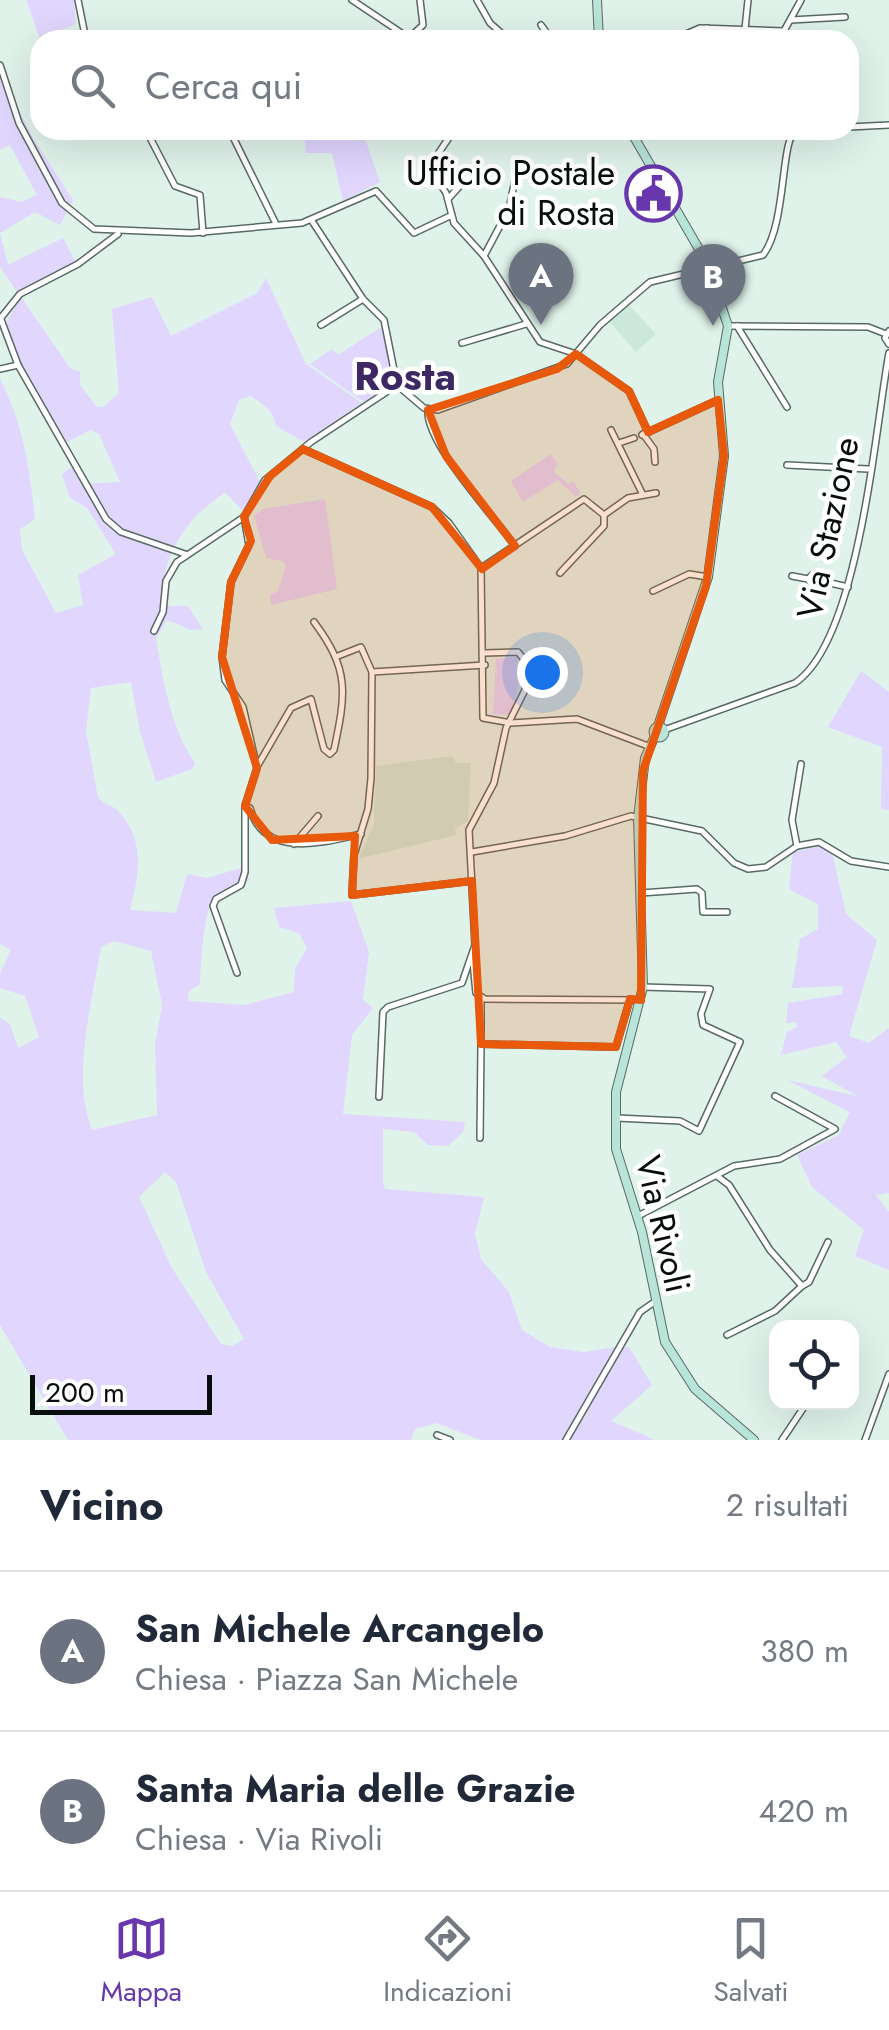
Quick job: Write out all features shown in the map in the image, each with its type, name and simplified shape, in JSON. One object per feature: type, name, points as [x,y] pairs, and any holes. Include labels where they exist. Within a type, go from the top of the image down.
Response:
[{"type":"street","points":[[78,0],[84,30]]},
{"type":"street","points":[[352,0],[397,30]]},
{"type":"street","points":[[419,30],[424,25],[420,0]]},
{"type":"street","points":[[476,0],[498,30]]},
{"type":"street","points":[[597,0],[598,30]]},
{"type":"street","points":[[745,29],[748,0]]},
{"type":"street","points":[[785,30],[801,0]]},
{"type":"street","points":[[792,20],[846,17]]},
{"type":"street","points":[[540,24],[544,30]]},
{"type":"street","points":[[701,30],[753,30]]},
{"type":"street","points":[[0,65],[19,123],[62,202],[94,229],[118,234],[203,233],[274,222],[312,221],[376,191],[414,233],[450,216]]},
{"type":"street","points":[[859,126],[889,125]]},
{"type":"street","points":[[151,140],[174,186],[200,195],[203,233]]},
{"type":"street","points":[[234,140],[274,222]]},
{"type":"street","points":[[447,140],[438,154],[437,179],[448,198],[450,216],[484,256],[540,342],[576,354],[629,391],[640,407],[644,434],[654,449],[655,462]]},
{"type":"street","name":"Via Rivoli","points":[[636,140],[709,267],[733,326],[718,400],[724,456],[708,577],[659,730],[648,746],[638,818],[641,1000],[614,1118],[618,1158],[638,1216],[665,1342],[706,1401],[754,1440]]},
{"type":"street","points":[[428,410],[567,364],[600,325],[650,282],[766,253],[784,200],[790,140]]},
{"type":"street","points":[[484,256],[508,208],[517,170]]},
{"type":"street","points":[[448,198],[468,177]]},
{"type":"street","points":[[312,221],[363,299],[388,328],[398,385],[428,410],[434,435],[446,456],[514,546]]},
{"type":"street","points":[[118,234],[78,264],[20,294],[0,318],[18,365],[106,519],[121,532],[186,554]]},
{"type":"street","points":[[321,325],[363,299]]},
{"type":"street","points":[[462,343],[526,324]]},
{"type":"street","points":[[733,326],[868,328],[887,332],[889,344]]},
{"type":"street","points":[[733,326],[787,407]]},
{"type":"street","name":"Via Stazione","points":[[659,730],[802,679],[829,640],[848,587],[889,352]]},
{"type":"street","points":[[0,370],[18,365]]},
{"type":"street","points":[[154,631],[163,612],[166,582],[186,554],[244,517],[265,480],[398,385]]},
{"type":"street","points":[[644,434],[718,400]]},
{"type":"street","points":[[612,430],[642,493]]},
{"type":"street","points":[[619,444],[634,438]]},
{"type":"street","points":[[303,450],[432,508],[449,523],[481,568],[485,652],[482,716],[511,722],[577,719],[648,746]]},
{"type":"street","points":[[788,466],[868,469]]},
{"type":"street","points":[[605,515],[642,493],[656,493]]},
{"type":"street","points":[[481,568],[584,498],[605,515]]},
{"type":"street","points":[[560,573],[604,526],[605,515]]},
{"type":"street","points":[[244,517],[249,545],[231,582],[222,670],[242,707],[257,768]]},
{"type":"street","points":[[653,592],[690,574],[708,577]]},
{"type":"street","points":[[792,576],[808,579],[812,584],[816,580],[848,587]]},
{"type":"street","points":[[236,973],[213,906],[216,899],[240,885],[246,872],[245,806],[257,768],[291,708],[311,699],[324,749],[330,754],[334,750],[344,701],[338,656],[314,622]]},
{"type":"street","points":[[338,656],[361,647],[372,672],[370,790],[354,855],[352,895],[472,881]]},
{"type":"street","points":[[480,1138],[481,998],[474,988],[472,822],[494,783],[511,722],[525,690],[526,662],[518,652],[485,652]]},
{"type":"street","points":[[372,672],[485,665]]},
{"type":"street","points":[[797,846],[792,820],[801,764]]},
{"type":"street","points":[[245,806],[250,808],[255,825],[272,840],[294,844],[362,834]]},
{"type":"street","points":[[294,844],[318,816]]},
{"type":"street","points":[[470,851],[565,836],[628,816],[702,831],[734,863],[748,869],[766,866],[797,846],[820,842],[850,861],[889,867]]},
{"type":"street","points":[[641,893],[697,889],[702,893],[703,912],[727,912]]},
{"type":"street","points":[[379,1097],[382,1012],[462,983],[473,958]]},
{"type":"street","points":[[614,1118],[680,1121],[699,1131],[740,1042],[702,1024],[701,1014],[710,989],[642,988]]},
{"type":"street","points":[[481,998],[641,1000]]},
{"type":"street","points":[[481,1044],[616,1047],[630,999]]},
{"type":"street","points":[[638,1216],[734,1166],[780,1159],[835,1129],[776,1096]]},
{"type":"street","points":[[716,1176],[729,1185],[770,1250],[802,1286]]},
{"type":"street","points":[[727,1335],[776,1311],[809,1282],[828,1242]]},
{"type":"street","points":[[566,1440],[640,1312],[654,1304]]},
{"type":"street","points":[[864,1440],[889,1374]]},
{"type":"street","points":[[782,1440],[802,1410]]},
{"type":"street","points":[[437,1435],[450,1440]]},
{"type":"highlighted area","points":[[576,354],[629,391],[648,432],[718,400],[724,456],[706,586],[643,771],[641,1000],[630,999],[616,1047],[481,1044],[472,881],[352,895],[355,836],[272,840],[245,806],[257,768],[222,657],[231,582],[251,541],[244,517],[270,476],[303,449],[432,507],[482,569],[515,546],[446,456],[428,410],[557,369]]},
{"type":"shaded area","points":[[26,0],[74,0],[76,24],[62,30],[37,30]]},
{"type":"shaded area","points":[[0,72],[30,132],[30,140],[34,140],[73,200],[60,225],[35,212],[0,233],[0,197],[22,202],[37,195],[10,145],[0,150]]},
{"type":"shaded area","points":[[305,140],[365,140],[380,182],[343,201],[332,153],[306,153]]},
{"type":"shaded area","points":[[0,233],[8,265],[63,238],[76,263],[17,292],[0,267]]},
{"type":"shaded area","points":[[266,278],[306,364],[362,403],[304,442],[276,426],[270,412],[250,396],[239,400],[230,424],[260,482],[243,511],[225,492],[187,527],[168,561],[163,586],[169,606],[188,606],[203,629],[191,630],[167,620],[156,638],[174,718],[195,763],[192,769],[156,782],[140,732],[131,682],[91,688],[86,731],[98,798],[118,811],[133,834],[138,871],[130,910],[176,913],[187,874],[207,878],[241,868],[250,880],[214,898],[203,939],[200,984],[188,992],[189,1001],[244,1005],[294,992],[295,969],[307,948],[299,933],[279,927],[274,908],[351,901],[369,952],[363,1000],[373,1008],[352,1035],[343,1114],[465,1122],[463,1132],[448,1146],[428,1145],[414,1132],[383,1129],[383,1184],[385,1189],[484,1197],[475,1234],[481,1259],[509,1292],[522,1330],[550,1347],[583,1352],[616,1347],[564,1440],[480,1440],[437,1423],[415,1429],[411,1440],[68,1440],[0,1325],[0,1018],[10,1024],[18,1048],[39,1037],[25,996],[0,988],[0,973],[11,950],[0,944],[0,379],[20,430],[33,501],[35,519],[20,529],[22,550],[56,613],[83,605],[78,575],[116,554],[87,508],[70,498],[62,474],[72,467],[81,484],[120,482],[99,434],[91,430],[67,442],[18,358],[6,323],[21,297],[70,368],[80,372],[80,385],[97,407],[103,407],[119,393],[112,309],[152,297],[171,336],[257,293]],"holes":[[[114,941],[151,951],[162,1005],[155,1044],[157,1115],[92,1130],[83,1086],[85,1039],[101,947]],[[165,1172],[176,1182],[206,1272],[244,1339],[232,1346],[221,1344],[172,1268],[139,1197]]]},
{"type":"shaded area","points":[[628,304],[656,334],[636,352],[608,320]]},
{"type":"shaded area","points":[[383,326],[397,382],[364,402],[310,364],[332,349],[338,355]]},
{"type":"shaded area","points":[[551,454],[558,464],[553,471],[569,484],[573,481],[580,492],[576,497],[558,480],[523,502],[511,481]]},
{"type":"shaded area","points":[[325,499],[337,589],[271,605],[270,595],[278,591],[286,566],[283,561],[266,558],[254,516],[263,509]]},
{"type":"shaded area","points":[[517,657],[518,689],[510,715],[493,714],[496,659]]},
{"type":"shaded area","points":[[861,671],[889,692],[889,810],[881,809],[882,747],[828,727]]},
{"type":"shaded area","points":[[452,756],[456,763],[471,763],[468,821],[455,829],[456,835],[358,859],[374,825],[376,766]]},
{"type":"shaded area","points":[[819,846],[833,856],[846,914],[877,940],[849,1036],[869,1043],[889,1028],[889,1193],[876,1195],[889,1212],[889,1270],[855,1256],[864,1230],[812,1187],[797,1155],[839,1135],[850,1112],[787,1080],[857,1096],[822,1076],[847,1057],[836,1042],[781,1055],[787,1032],[797,1027],[796,1022],[786,1023],[788,1003],[843,994],[842,986],[792,988],[800,939],[818,929],[818,904],[789,889],[793,852]]},
{"type":"shaded area","points":[[621,1347],[629,1347],[652,1385],[611,1421],[655,1440],[570,1440]]},
{"type":"place","name":"Ufficio Postale di Rosta","points":[[654,193]]},
{"type":"place","name":"San Michele Arcangelo","points":[[541,325]]},
{"type":"place","name":"Santa Maria delle Grazie","points":[[713,326]]},
{"type":"district","name":"Rosta","points":[[405,376]]}]
